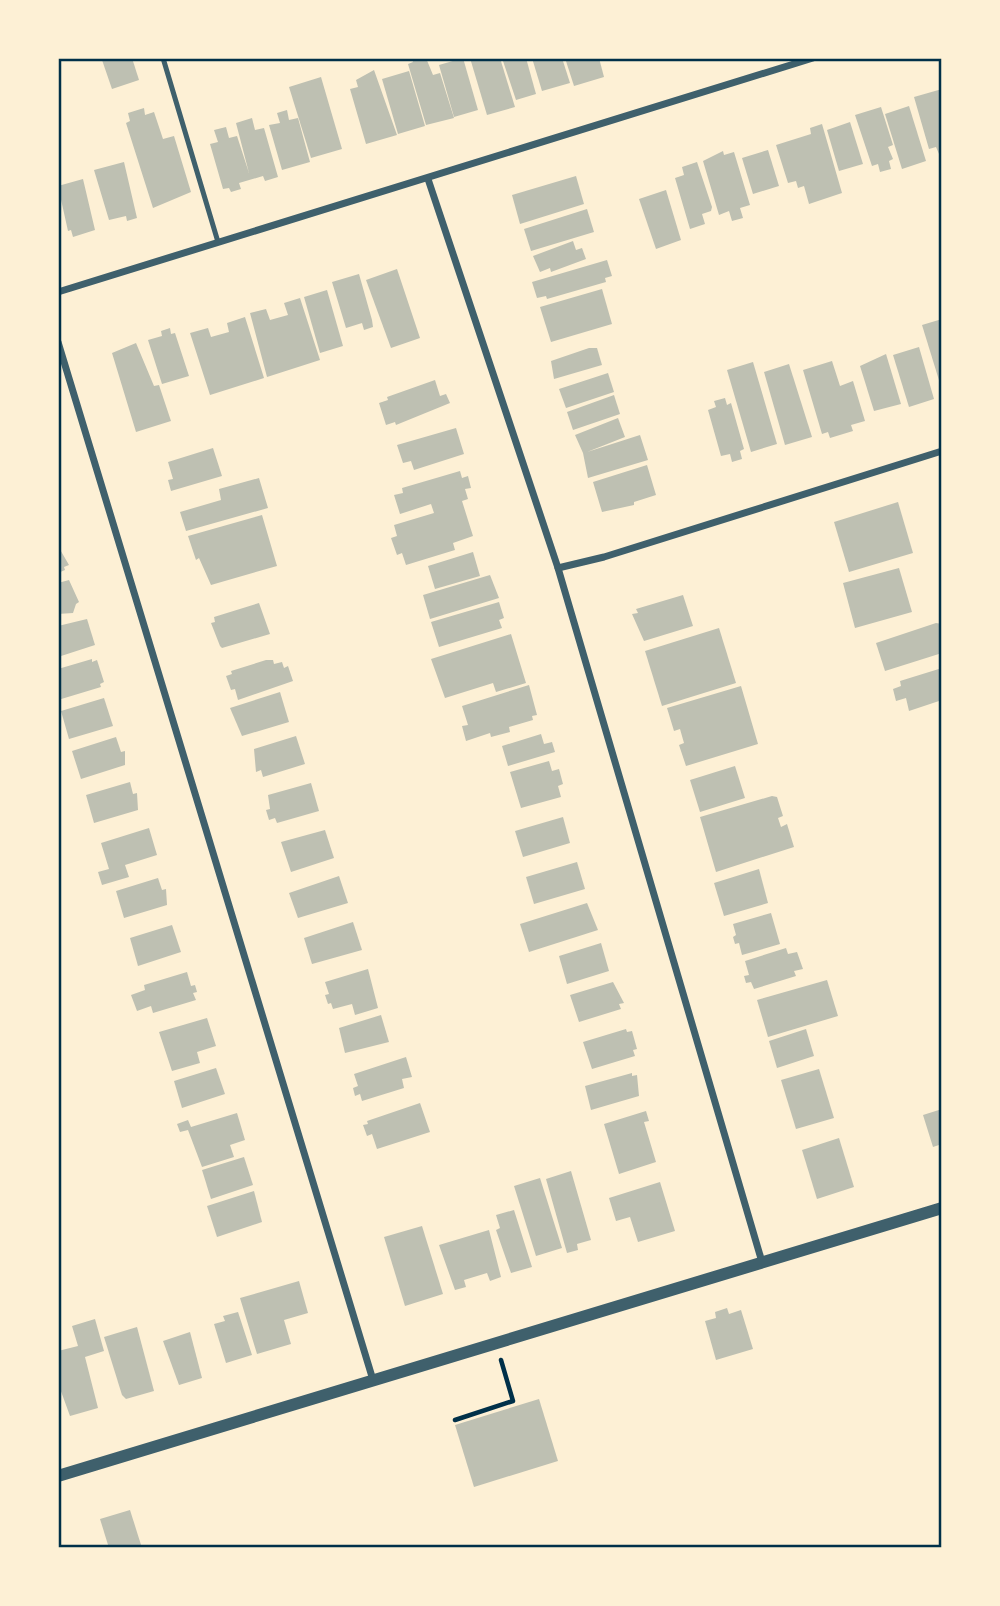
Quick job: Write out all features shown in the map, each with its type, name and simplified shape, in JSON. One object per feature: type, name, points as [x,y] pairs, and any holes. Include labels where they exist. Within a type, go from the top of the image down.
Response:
[{"type":"street","points":[[58,292],[813,58]]},
{"type":"street","points":[[428,179],[558,568],[762,1262]]},
{"type":"street","points":[[58,342],[373,1380]]},
{"type":"street","points":[[558,568],[942,451]]},
{"type":"street","points":[[58,1476],[942,1208]]},
{"type":"lane","points":[[163,58],[218,242]]},
{"type":"path","points":[[455,1420],[513,1401],[496,1342]]},
{"type":"building","points":[[132,58],[139,80],[112,89],[102,60]]},
{"type":"building","points":[[426,58],[433,75],[440,73],[454,118],[426,125],[408,64],[413,62],[412,59]]},
{"type":"building","points":[[463,58],[478,110],[454,117],[439,65]]},
{"type":"building","points":[[470,58],[500,58],[515,107],[487,115]]},
{"type":"building","points":[[502,58],[526,58],[536,94],[516,100]]},
{"type":"building","points":[[532,58],[562,58],[570,83],[542,91]]},
{"type":"building","points":[[565,58],[599,58],[604,77],[574,86]]},
{"type":"building","points":[[374,70],[397,135],[366,144],[350,89],[358,87],[356,80]]},
{"type":"building","points":[[409,71],[425,126],[398,134],[382,79]]},
{"type":"building","points":[[321,77],[342,149],[311,158],[289,87]]},
{"type":"building","points":[[942,89],[942,153],[939,154],[936,147],[929,149],[914,97]]},
{"type":"building","points":[[909,106],[926,161],[902,169],[885,114]]},
{"type":"building","points":[[881,107],[893,145],[888,147],[893,159],[889,161],[891,169],[880,172],[878,164],[872,166],[855,115]]},
{"type":"building","points":[[144,108],[145,115],[154,112],[163,139],[174,136],[191,192],[153,208],[126,123],[130,121],[128,113]]},
{"type":"building","points":[[287,110],[289,120],[298,118],[310,162],[282,170],[269,125],[280,123],[277,113]]},
{"type":"building","points":[[252,118],[255,130],[264,128],[278,177],[265,181],[263,176],[239,183],[241,189],[231,192],[229,188],[223,189],[210,144],[218,142],[214,130],[226,127],[229,138],[237,136],[249,173],[236,123]]},
{"type":"building","points":[[850,122],[863,164],[839,171],[827,130]]},
{"type":"building","points":[[822,124],[842,193],[809,204],[804,186],[798,188],[796,181],[788,183],[776,145],[811,134],[810,128]]},
{"type":"building","points":[[768,150],[779,186],[753,194],[742,158]]},
{"type":"building","points":[[723,151],[724,155],[734,152],[750,205],[740,208],[743,218],[732,221],[729,211],[719,215],[703,161]]},
{"type":"building","points":[[124,162],[137,218],[127,221],[126,216],[109,220],[94,170]]},
{"type":"building","points":[[697,162],[712,207],[711,211],[702,214],[705,224],[690,229],[675,178],[684,175],[682,167]]},
{"type":"building","points":[[576,176],[584,204],[520,224],[512,195]]},
{"type":"building","points":[[83,179],[95,230],[73,237],[71,230],[68,231],[58,186]]},
{"type":"building","points":[[666,190],[681,240],[656,249],[639,199]]},
{"type":"building","points":[[587,209],[594,232],[531,251],[524,229]]},
{"type":"building","points":[[573,241],[576,250],[582,248],[586,259],[551,272],[550,268],[540,272],[533,256]]},
{"type":"building","points":[[607,260],[612,276],[605,278],[606,282],[547,299],[546,296],[537,298],[532,282]]},
{"type":"building","points":[[397,269],[420,338],[391,348],[366,280]]},
{"type":"building","points":[[359,274],[373,327],[364,330],[362,323],[346,328],[332,282]]},
{"type":"building","points":[[602,289],[612,324],[551,342],[540,307]]},
{"type":"building","points":[[327,290],[343,346],[320,353],[304,297]]},
{"type":"building","points":[[300,298],[320,360],[267,377],[250,313],[266,309],[270,320],[288,315],[284,303]]},
{"type":"building","points":[[245,317],[264,378],[210,395],[190,333],[208,328],[211,337],[229,332],[227,323]]},
{"type":"building","points":[[942,319],[942,390],[922,325]]},
{"type":"building","points":[[170,328],[171,334],[175,333],[189,376],[162,384],[148,340],[162,336],[161,331]]},
{"type":"building","points":[[136,343],[154,386],[159,385],[171,421],[136,432],[112,353]]},
{"type":"building","points":[[919,347],[934,399],[909,407],[893,355]]},
{"type":"building","points":[[589,348],[597,348],[602,365],[554,379],[551,361]]},
{"type":"building","points":[[886,354],[901,404],[874,411],[860,366]]},
{"type":"building","points":[[832,361],[840,386],[853,381],[865,421],[851,425],[853,431],[830,438],[828,432],[822,434],[803,370]]},
{"type":"building","points":[[753,362],[777,444],[751,452],[727,370]]},
{"type":"building","points":[[789,364],[812,437],[785,445],[764,372]]},
{"type":"building","points":[[608,373],[614,392],[566,408],[559,389]]},
{"type":"building","points":[[435,380],[440,396],[446,394],[450,403],[396,425],[395,422],[386,425],[379,403],[388,400],[387,397]]},
{"type":"building","points":[[614,395],[620,414],[573,430],[567,412]]},
{"type":"building","points":[[725,398],[727,405],[731,403],[744,449],[740,451],[742,459],[732,462],[730,454],[721,456],[708,410],[716,407],[714,401]]},
{"type":"building","points":[[618,418],[625,437],[587,452],[640,435],[648,460],[588,478],[583,453],[575,435]]},
{"type":"building","points":[[456,428],[464,454],[414,470],[411,461],[403,463],[397,445]]},
{"type":"building","points":[[213,448],[222,476],[171,491],[168,480],[173,479],[168,462]]},
{"type":"building","points":[[647,465],[656,495],[634,502],[634,505],[602,512],[593,482]]},
{"type":"building","points":[[460,471],[462,478],[468,476],[471,488],[465,489],[468,499],[462,501],[473,536],[453,543],[455,550],[406,565],[402,553],[397,555],[391,538],[397,536],[394,525],[434,513],[431,504],[400,514],[394,495],[403,493],[402,488]]},
{"type":"building","points":[[259,478],[268,508],[186,531],[180,512],[221,500],[219,489]]},
{"type":"building","points":[[898,502],[913,553],[849,572],[834,522]]},
{"type":"building","points":[[262,515],[277,566],[211,585],[199,558],[196,560],[188,536]]},
{"type":"building","points":[[58,546],[69,565],[58,573]]},
{"type":"building","points":[[473,552],[480,576],[435,589],[428,566]]},
{"type":"building","points":[[899,568],[912,612],[855,628],[843,583]]},
{"type":"building","points":[[490,575],[499,598],[430,619],[423,595]]},
{"type":"building","points":[[69,580],[79,602],[73,613],[58,614],[58,583]]},
{"type":"building","points":[[683,595],[693,626],[644,641],[632,614],[638,613],[636,609]]},
{"type":"building","points":[[499,602],[504,618],[499,620],[502,628],[439,647],[431,622]]},
{"type":"building","points":[[259,603],[270,634],[222,648],[211,623],[215,622],[214,617]]},
{"type":"building","points":[[87,619],[95,645],[58,657],[58,626]]},
{"type":"building","points":[[936,623],[942,624],[942,653],[885,671],[876,643]]},
{"type":"building","points":[[719,628],[736,683],[662,706],[645,651]]},
{"type":"building","points":[[511,634],[526,683],[496,692],[493,683],[445,698],[431,659]]},
{"type":"building","points":[[92,659],[92,662],[97,660],[104,682],[100,684],[101,687],[58,700],[58,669]]},
{"type":"building","points":[[273,660],[274,664],[282,662],[284,668],[288,666],[293,681],[238,700],[235,689],[231,690],[226,676],[232,674],[231,671]]},
{"type":"building","points":[[942,668],[942,700],[909,711],[906,698],[896,701],[893,689],[901,686],[900,681]]},
{"type":"building","points":[[529,685],[537,715],[532,716],[533,720],[509,727],[510,732],[491,737],[490,733],[466,741],[462,726],[468,725],[462,706]]},
{"type":"building","points":[[741,686],[758,744],[686,766],[679,745],[684,743],[680,729],[674,731],[667,708]]},
{"type":"building","points":[[280,692],[289,722],[242,736],[230,708]]},
{"type":"building","points":[[104,698],[113,726],[69,739],[61,711]]},
{"type":"building","points":[[541,734],[544,744],[552,742],[555,752],[508,766],[502,746]]},
{"type":"building","points":[[296,736],[305,764],[263,777],[261,770],[256,772],[254,749]]},
{"type":"building","points":[[116,737],[121,752],[125,751],[125,765],[81,779],[72,751]]},
{"type":"building","points":[[549,761],[552,771],[559,769],[563,784],[558,786],[561,797],[521,808],[510,772]]},
{"type":"building","points":[[735,766],[745,798],[700,812],[690,780]]},
{"type":"building","points":[[130,782],[133,794],[137,793],[138,810],[94,823],[86,795]]},
{"type":"building","points":[[311,783],[319,811],[277,823],[275,818],[269,820],[266,810],[270,809],[268,795]]},
{"type":"building","points":[[772,796],[777,797],[783,816],[778,818],[781,827],[787,824],[794,847],[716,872],[700,817]]},
{"type":"building","points":[[563,817],[570,843],[523,857],[515,831]]},
{"type":"building","points":[[149,828],[157,855],[125,865],[129,877],[102,885],[98,872],[109,869],[101,843]]},
{"type":"building","points":[[325,830],[334,858],[291,872],[281,842]]},
{"type":"building","points":[[577,862],[585,889],[534,904],[526,877]]},
{"type":"building","points":[[759,869],[768,903],[724,916],[714,883]]},
{"type":"building","points":[[339,876],[348,903],[298,918],[289,893]]},
{"type":"building","points":[[158,878],[162,890],[166,889],[167,905],[124,918],[116,891]]},
{"type":"building","points":[[587,903],[598,930],[529,952],[520,924]]},
{"type":"building","points":[[771,913],[780,944],[742,955],[739,943],[735,944],[733,924]]},
{"type":"building","points":[[353,922],[362,950],[312,964],[304,938]]},
{"type":"building","points":[[172,925],[181,952],[138,966],[130,938]]},
{"type":"building","points":[[601,943],[609,971],[567,984],[559,956]]},
{"type":"building","points":[[786,948],[788,954],[797,952],[803,969],[794,971],[796,976],[754,989],[751,982],[746,983],[744,976],[749,975],[745,961]]},
{"type":"building","points":[[368,969],[378,1008],[355,1015],[352,1004],[333,1009],[331,1003],[328,1004],[325,995],[329,994],[325,982]]},
{"type":"building","points":[[187,972],[191,986],[195,985],[197,992],[193,993],[196,1000],[153,1013],[151,1006],[137,1011],[131,995],[145,990],[144,985]]},
{"type":"building","points":[[827,980],[838,1016],[768,1037],[757,1000]]},
{"type":"building","points":[[613,982],[624,1003],[619,1004],[621,1009],[579,1022],[570,995]]},
{"type":"building","points":[[381,1015],[389,1042],[345,1053],[339,1028]]},
{"type":"building","points":[[207,1018],[216,1046],[197,1052],[200,1063],[172,1071],[159,1032]]},
{"type":"building","points":[[626,1029],[627,1032],[632,1031],[637,1049],[633,1050],[635,1056],[592,1069],[583,1042]]},
{"type":"building","points":[[806,1029],[814,1056],[777,1068],[769,1041]]},
{"type":"building","points":[[406,1057],[412,1077],[402,1079],[404,1088],[362,1101],[360,1094],[355,1096],[353,1088],[358,1086],[354,1074]]},
{"type":"building","points":[[216,1068],[225,1094],[182,1108],[174,1081]]},
{"type":"building","points":[[819,1069],[834,1118],[796,1129],[781,1080]]},
{"type":"building","points":[[632,1073],[632,1076],[637,1075],[639,1096],[591,1110],[585,1086]]},
{"type":"building","points":[[420,1103],[430,1132],[377,1149],[372,1134],[367,1136],[363,1125],[368,1124],[367,1121]]},
{"type":"building","points":[[942,1109],[942,1144],[933,1147],[923,1115]]},
{"type":"building","points":[[646,1111],[649,1121],[644,1122],[656,1162],[619,1174],[604,1124]]},
{"type":"building","points":[[237,1113],[245,1140],[230,1145],[234,1157],[202,1167],[188,1130],[180,1132],[177,1124],[188,1120],[191,1127]]},
{"type":"building","points":[[839,1138],[854,1187],[817,1199],[802,1150]]},
{"type":"building","points":[[244,1157],[253,1185],[211,1199],[202,1170]]},
{"type":"building","points":[[571,1171],[591,1240],[577,1244],[578,1250],[567,1253],[546,1179]]},
{"type":"building","points":[[540,1178],[562,1248],[536,1256],[514,1186]]},
{"type":"building","points":[[660,1182],[675,1231],[638,1242],[630,1217],[616,1221],[609,1198]]},
{"type":"building","points":[[254,1191],[262,1222],[217,1237],[207,1206]]},
{"type":"building","points":[[514,1210],[532,1267],[511,1273],[496,1230],[500,1228],[496,1215]]},
{"type":"building","points":[[422,1226],[443,1294],[405,1306],[384,1237]]},
{"type":"building","points":[[489,1230],[501,1277],[490,1281],[487,1273],[464,1280],[466,1287],[455,1290],[439,1245]]},
{"type":"building","points":[[299,1281],[308,1313],[284,1320],[291,1344],[257,1354],[240,1298]]},
{"type":"building","points":[[727,1308],[729,1314],[741,1310],[753,1349],[716,1360],[705,1321],[716,1318],[715,1312]]},
{"type":"building","points":[[238,1312],[252,1355],[226,1363],[214,1324],[225,1321],[223,1316]]},
{"type":"building","points":[[95,1319],[104,1351],[85,1357],[98,1408],[70,1416],[58,1383],[58,1351],[78,1346],[72,1326]]},
{"type":"building","points":[[137,1327],[154,1391],[126,1399],[122,1395],[104,1337]]},
{"type":"building","points":[[190,1332],[202,1378],[179,1385],[163,1341]]},
{"type":"building","points":[[539,1399],[558,1461],[474,1487],[455,1425]]},
{"type":"building","points":[[130,1510],[142,1548],[109,1548],[100,1519]]}]
